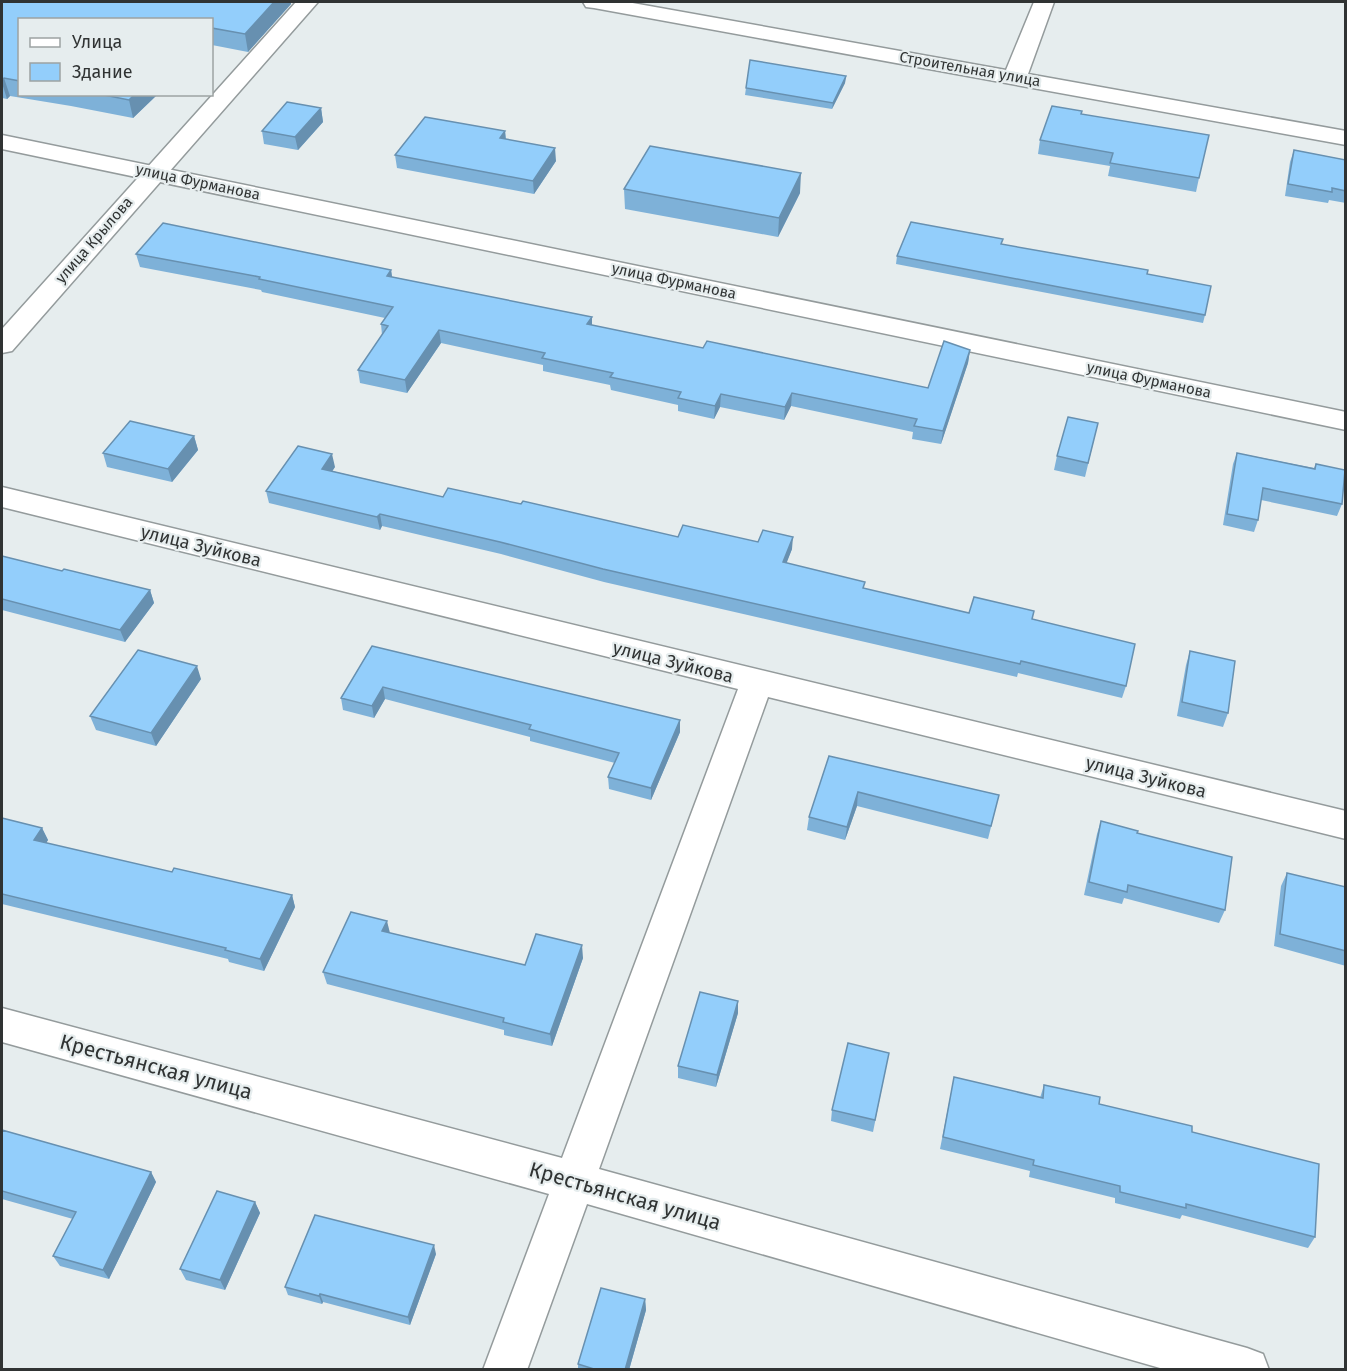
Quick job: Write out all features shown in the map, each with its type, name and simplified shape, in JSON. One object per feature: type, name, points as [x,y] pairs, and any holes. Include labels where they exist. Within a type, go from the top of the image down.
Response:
[{"type":"street","name":"улица Крылова","points":[[2,345],[153,172],[307,2]]},
{"type":"street","name":"Строительная улица","points":[[594,2],[1346,138]]},
{"type":"street","points":[[1015,77],[1044,2]]},
{"type":"street","name":"улица Фурманова","points":[[2,142],[1346,421]]},
{"type":"street","name":"улица Зуйкова","points":[[2,497],[1346,825]]},
{"type":"street","points":[[505,1370],[757,682]]},
{"type":"street","name":"Крестьянская улица","points":[[2,1025],[573,1181],[1247,1370]]},
{"type":"building","points":[[2,2],[274,2],[245,34],[213,28],[213,18],[18,18],[18,81],[4,78],[2,81]]},
{"type":"building","points":[[750,60],[846,76],[833,103],[746,88]]},
{"type":"building","points":[[109,96],[133,96],[129,100]]},
{"type":"building","points":[[287,102],[321,108],[295,137],[262,131]]},
{"type":"building","points":[[1052,106],[1082,111],[1081,114],[1209,135],[1199,178],[1110,163],[1113,153],[1040,140]]},
{"type":"building","points":[[425,117],[505,131],[500,138],[555,148],[533,181],[395,155]]},
{"type":"building","points":[[650,146],[801,173],[779,218],[624,189]]},
{"type":"building","points":[[1294,150],[1346,160],[1346,191],[1332,188],[1332,192],[1288,184]]},
{"type":"building","points":[[911,222],[1003,239],[1001,244],[1148,270],[1147,274],[1211,286],[1205,315],[897,256]]},
{"type":"building","points":[[163,223],[391,270],[387,276],[592,317],[587,324],[703,348],[707,341],[928,388],[944,341],[970,350],[943,431],[914,426],[917,419],[792,393],[785,407],[721,394],[715,406],[678,398],[681,392],[610,377],[613,373],[542,358],[545,353],[439,330],[405,380],[358,370],[388,326],[381,324],[393,307],[259,279],[260,277],[136,254]]},
{"type":"building","points":[[1068,417],[1098,423],[1088,463],[1057,456]]},
{"type":"building","points":[[130,421],[194,436],[168,469],[103,453]]},
{"type":"building","points":[[298,446],[332,454],[322,469],[443,497],[448,488],[521,504],[523,501],[678,537],[683,525],[758,542],[763,530],[793,537],[783,562],[865,582],[863,588],[969,613],[974,597],[1034,611],[1032,619],[1135,644],[1126,686],[603,569],[380,514],[377,517],[266,491]]},
{"type":"building","points":[[1237,453],[1315,469],[1316,464],[1345,470],[1342,504],[1263,488],[1258,520],[1227,514]]},
{"type":"building","points":[[2,556],[150,590],[120,630],[2,599]]},
{"type":"building","points":[[372,646],[680,720],[651,788],[608,777],[619,753],[529,729],[531,725],[383,687],[372,706],[341,698]]},
{"type":"building","points":[[138,650],[197,666],[151,733],[90,716]]},
{"type":"building","points":[[1190,651],[1235,661],[1228,713],[1182,702]]},
{"type":"building","points":[[829,756],[999,795],[991,826],[858,792],[847,827],[809,817]]},
{"type":"building","points":[[2,818],[42,828],[34,840],[172,872],[174,868],[292,895],[260,959],[225,950],[226,948],[2,894]]},
{"type":"building","points":[[1101,821],[1138,831],[1137,833],[1232,857],[1225,910],[1128,885],[1127,892],[1089,882]]},
{"type":"building","points":[[1287,873],[1346,887],[1346,951],[1280,934]]},
{"type":"building","points":[[351,912],[387,921],[382,931],[525,965],[536,934],[582,945],[550,1034],[503,1022],[504,1018],[323,972]]},
{"type":"building","points":[[700,992],[738,1001],[717,1075],[678,1066]]},
{"type":"building","points":[[848,1043],[889,1053],[875,1120],[832,1110]]},
{"type":"building","points":[[954,1077],[1043,1098],[1044,1085],[1100,1097],[1099,1104],[1192,1126],[1192,1132],[1319,1164],[1315,1237],[1186,1204],[1186,1208],[1120,1192],[1120,1186],[1033,1165],[1034,1160],[943,1137]]},
{"type":"building","points":[[2,1130],[151,1172],[103,1270],[53,1256],[76,1212],[2,1191]]},
{"type":"building","points":[[217,1191],[255,1202],[220,1280],[180,1269]]},
{"type":"building","points":[[315,1215],[434,1245],[408,1317],[285,1287]]},
{"type":"building","points":[[601,1288],[645,1299],[625,1370],[597,1370],[578,1364]]}]
